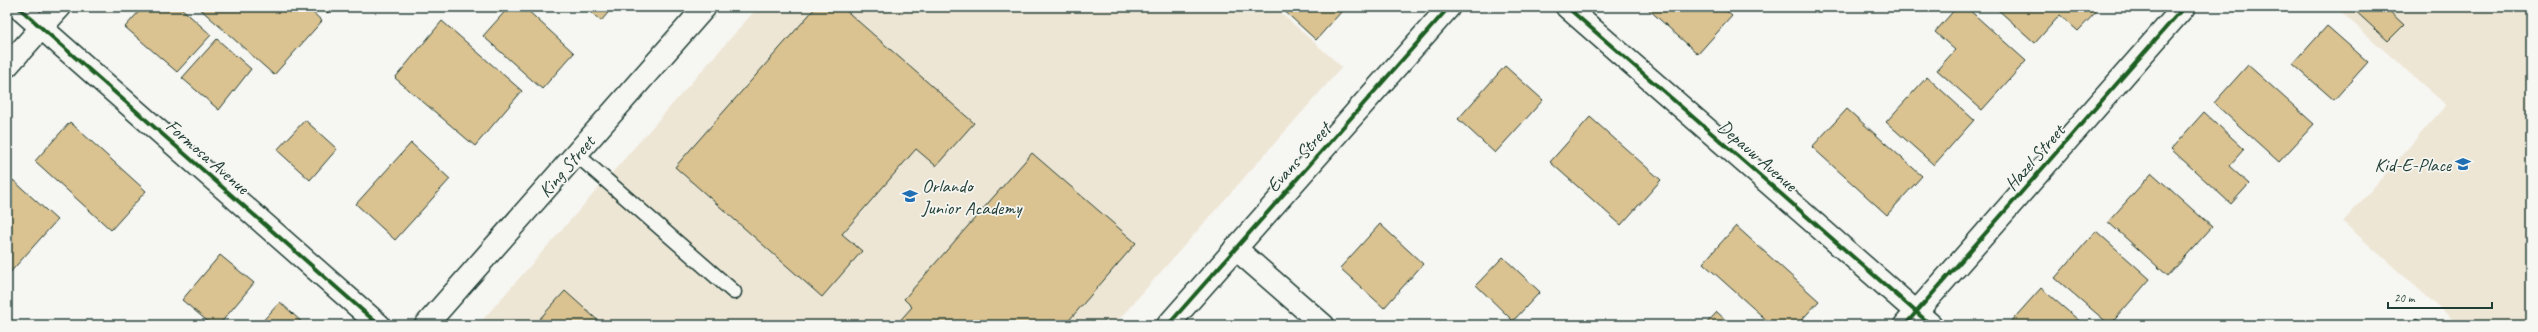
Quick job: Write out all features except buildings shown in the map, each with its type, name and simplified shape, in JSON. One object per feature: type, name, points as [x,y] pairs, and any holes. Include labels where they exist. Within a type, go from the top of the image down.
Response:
[{"type":"street","name":"Formosa Avenue","points":[[18,7],[379,325]]},
{"type":"street","points":[[7,66],[60,7]]},
{"type":"street","name":"King Street","points":[[426,325],[705,7]]},
{"type":"street","name":"Evans Street","points":[[1168,325],[1449,7]]},
{"type":"street","name":"Depauw Avenue","points":[[1567,7],[1917,321]]},
{"type":"street","name":"Hazel Street","points":[[1917,321],[2184,7]]},
{"type":"street","points":[[1235,248],[1323,325]]},
{"type":"lane","points":[[576,154],[734,292]]},
{"type":"shaded area","name":"Orlando Junior Academy","points":[[758,7],[1274,7],[1342,67],[1114,325],[478,325]]},
{"type":"shaded area","name":"Kid-E-Place","points":[[2335,7],[2531,7],[2531,325],[2459,325],[2343,222],[2446,105]]},
{"type":"cycle path","points":[[18,7],[379,325]]},
{"type":"cycle path","points":[[1168,325],[1449,7]]},
{"type":"cycle path","points":[[1567,7],[1931,325]]},
{"type":"cycle path","points":[[1905,325],[2184,7]]},
{"type":"place","name":"Kid-E-Place","points":[[2463,164]]},
{"type":"place","name":"Orlando Junior Academy","points":[[910,196]]}]
